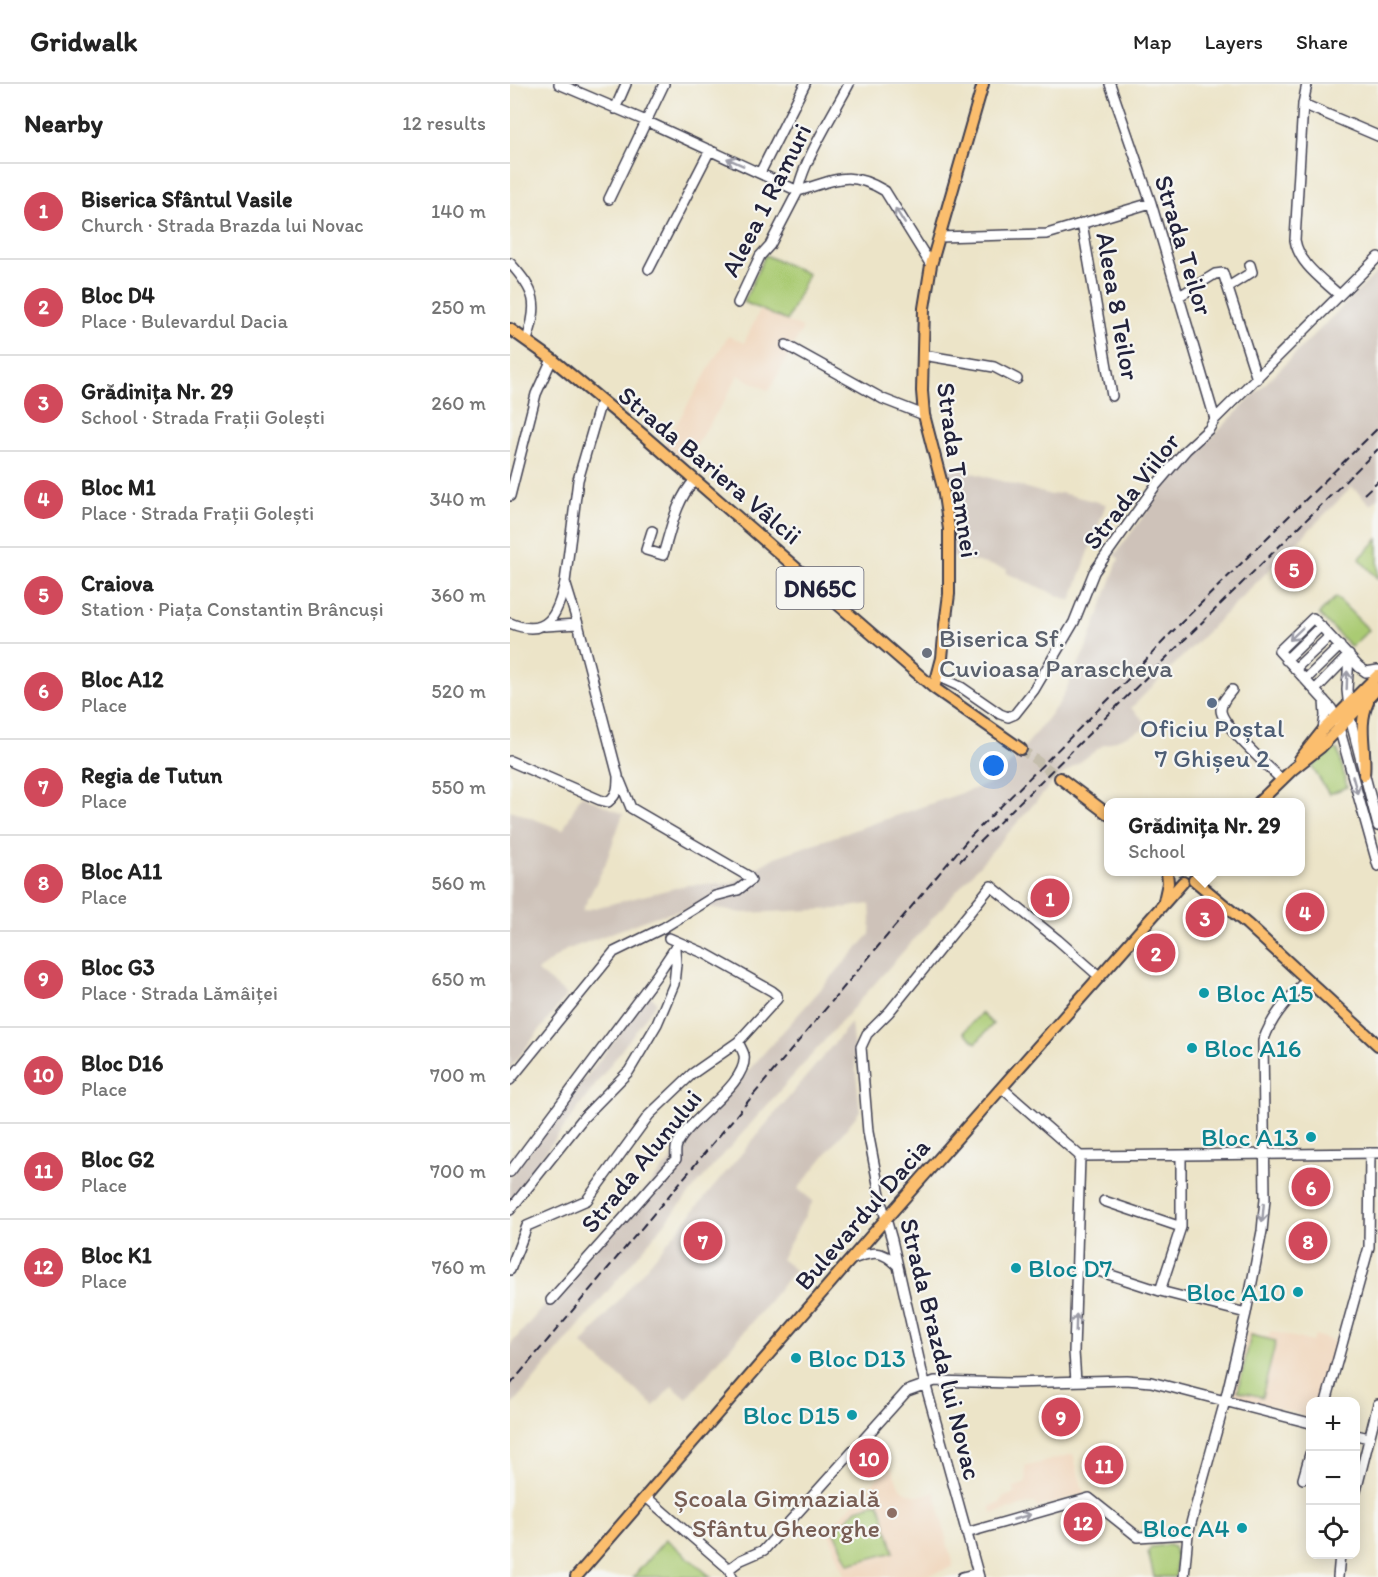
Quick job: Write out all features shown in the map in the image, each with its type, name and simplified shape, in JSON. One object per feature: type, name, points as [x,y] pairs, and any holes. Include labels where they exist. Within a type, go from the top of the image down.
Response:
[{"type":"main road","name":"Strada Toamnei","points":[[934,688],[942,658],[949,594],[949,529],[943,488],[924,415],[922,391],[924,308],[931,266],[982,84]]},
{"type":"main road","name":"Strada Bariera Vâlcii","points":[[510,329],[552,359],[695,480],[934,688],[1021,749]]},
{"type":"main road","points":[[1293,769],[1323,730],[1378,675]]},
{"type":"main road","points":[[1263,798],[1293,769],[1321,747],[1375,691]]},
{"type":"main road","points":[[1364,775],[1365,748],[1362,721],[1364,711],[1375,691]]},
{"type":"main road","points":[[1060,778],[1104,811]]},
{"type":"main road","points":[[1163,905],[1167,876]]},
{"type":"main road","points":[[1188,876],[1373,1035],[1378,1045]]},
{"type":"main road","name":"Bulevardul Dacia","points":[[576,1577],[850,1260],[1188,876]]},
{"type":"street","points":[[559,84],[798,191],[844,178],[857,178],[873,185],[885,191],[931,266]]},
{"type":"street","points":[[615,109],[626,84]]},
{"type":"street","points":[[609,199],[664,84]]},
{"type":"street","points":[[760,173],[804,84]]},
{"type":"street","name":"Aleea 1 Ramuri","points":[[738,303],[760,256],[770,245],[798,191],[799,182],[849,84]]},
{"type":"street","name":"Strada Teilor","points":[[1110,84],[1132,154],[1151,203],[1215,419]]},
{"type":"street","points":[[1307,84],[1303,104],[1295,240],[1305,263],[1339,295]]},
{"type":"street","points":[[1303,104],[1378,136]]},
{"type":"street","points":[[649,269],[710,150]]},
{"type":"street","points":[[939,237],[1040,235],[1059,232],[1151,203]]},
{"type":"street","name":"Aleea 8 Teilor","points":[[1082,223],[1112,396]]},
{"type":"street","name":"Strada Viilor","points":[[937,676],[961,687],[1000,714],[1008,717],[1015,714],[1034,690],[1065,639],[1094,572],[1156,485],[1186,450],[1209,429],[1215,419],[1378,257]]},
{"type":"street","points":[[510,263],[526,281],[533,299],[534,319],[527,340]]},
{"type":"street","points":[[1228,287],[1252,272],[1250,265]]},
{"type":"street","points":[[1178,297],[1221,272],[1228,287],[1257,379]]},
{"type":"street","points":[[786,345],[883,399],[924,415]]},
{"type":"street","points":[[923,355],[994,367],[1017,379]]},
{"type":"street","points":[[510,495],[536,394],[552,359]]},
{"type":"street","points":[[542,626],[551,620],[558,610],[565,582],[578,480],[601,401]]},
{"type":"street","points":[[652,531],[646,550],[663,555],[676,510],[687,488],[695,480]]},
{"type":"street","points":[[510,1080],[614,952],[663,928],[715,896],[738,890],[752,880],[631,808],[618,776],[565,582]]},
{"type":"street","points":[[1378,670],[1366,672],[1359,667],[1313,618],[1279,651],[1324,700],[1336,717],[1378,866]]},
{"type":"street","points":[[510,623],[523,628],[578,624]]},
{"type":"street","points":[[1286,660],[1321,626]]},
{"type":"street","points":[[1295,669],[1330,636]]},
{"type":"street","points":[[1306,680],[1340,646]]},
{"type":"street","points":[[1315,690],[1349,655]]},
{"type":"street","points":[[1349,655],[1347,705],[1378,826]]},
{"type":"street","points":[[1232,690],[1223,703],[1222,715],[1231,729],[1282,780]]},
{"type":"street","points":[[1323,730],[1324,700]]},
{"type":"street","points":[[510,761],[608,802],[618,790],[618,776]]},
{"type":"street","name":"Strada Brazda lui Novac","points":[[978,1575],[926,1384],[882,1205],[868,1132],[861,1047],[867,1034],[889,1012],[991,886],[1100,976]]},
{"type":"street","points":[[510,1210],[584,1117],[629,1071],[657,1024],[674,984],[676,964],[675,948],[663,928]]},
{"type":"street","name":"Strada Alunului","points":[[510,1270],[527,1226],[587,1200],[649,1114],[692,1074],[738,1042],[773,1004],[777,995],[706,954],[669,938]]},
{"type":"street","points":[[510,1172],[675,948]]},
{"type":"street","points":[[1184,1577],[1188,1534],[1225,1401],[1246,1313],[1262,1231],[1264,1199],[1263,1041],[1279,1009],[1307,979]]},
{"type":"street","name":"Strada Alunului","points":[[550,1300],[676,1159],[676,1146],[685,1132],[723,1094],[742,1069],[744,1056],[738,1042]]},
{"type":"street","points":[[1002,1088],[1080,1156],[1374,1153],[1369,1246],[1327,1397]]},
{"type":"street","points":[[1160,1291],[1181,1227],[1181,1155]]},
{"type":"street","points":[[1076,1381],[1074,1352],[1080,1156]]},
{"type":"street","points":[[1104,1201],[1181,1227]]},
{"type":"street","points":[[850,1260],[870,1253],[879,1253],[887,1256],[898,1266]]},
{"type":"street","points":[[1077,1264],[1160,1291],[1246,1313]]},
{"type":"street","points":[[646,1497],[731,1573],[741,1560],[764,1550],[907,1391],[935,1381],[1010,1383],[1126,1380],[1151,1383],[1306,1422]]},
{"type":"street","points":[[1360,1475],[1369,1438],[1375,1426],[1378,1404]]},
{"type":"street","points":[[1360,1436],[1369,1438]]},
{"type":"street","points":[[1303,1479],[1306,1470]]},
{"type":"street","points":[[966,1533],[1089,1498],[1137,1537],[1188,1534]]},
{"type":"street","points":[[1338,1577],[1340,1559]]},
{"type":"street","points":[[962,1577],[978,1575]]},
{"type":"shaded area","points":[[1378,271],[1378,498],[1371,505],[1352,487],[1131,708],[1150,726],[1102,746],[1055,780],[700,1181],[510,1408],[510,1345],[870,934],[871,921],[870,904],[836,909],[743,913],[702,906],[654,917],[566,950],[537,971],[567,995],[510,1068],[510,810],[563,830],[581,795],[623,814],[605,865],[582,911],[687,885],[732,883],[775,857],[994,782],[1060,702],[1088,644],[1119,558],[1114,556],[1174,475]]},
{"type":"shaded area","points":[[760,310],[803,328],[769,391],[738,375],[725,400],[685,462],[664,445],[728,336],[744,343]]},
{"type":"shaded area","points":[[941,464],[1051,495],[1061,493],[1106,504],[1071,601],[1006,573],[1007,569],[952,556],[953,515]]},
{"type":"shaded area","points":[[649,995],[657,1002],[510,1200],[510,1177]]},
{"type":"shaded area","points":[[851,1023],[860,1111],[798,1189],[813,1201],[781,1259],[795,1270],[687,1399],[672,1386],[654,1406],[582,1344]]},
{"type":"shaded area","points":[[1271,1331],[1312,1342],[1315,1335],[1337,1342],[1322,1397],[1306,1397],[1306,1416],[1238,1397],[1233,1391],[1248,1332],[1268,1337]]},
{"type":"shaded area","points":[[1073,1454],[1084,1494],[1037,1508],[1035,1502],[992,1514],[990,1506],[999,1504],[1004,1497],[1015,1493],[1013,1488],[1026,1483],[1025,1467]]},
{"type":"shaded area","name":"Școala Gimnazială Sfântu Gheorghe","points":[[890,1465],[899,1486],[906,1492],[918,1496],[935,1492],[953,1567],[923,1577],[845,1577],[828,1530]]},
{"type":"green space","points":[[765,255],[808,274],[787,321],[744,302]]},
{"type":"green space","points":[[1378,539],[1378,579],[1359,559]]},
{"type":"green space","points":[[1336,597],[1369,630],[1351,647],[1319,614]]},
{"type":"green space","points":[[1331,748],[1338,750],[1347,787],[1329,794],[1312,767]]},
{"type":"green space","points":[[981,1013],[993,1024],[976,1043],[964,1032]]},
{"type":"green space","points":[[1251,1335],[1276,1341],[1262,1397],[1238,1391]]},
{"type":"green space","points":[[879,1502],[894,1552],[849,1564],[835,1532],[857,1509]]},
{"type":"green space","points":[[666,1539],[711,1577],[633,1577]]},
{"type":"green space","points":[[1168,1545],[1174,1547],[1176,1555],[1176,1577],[1154,1577],[1148,1552],[1151,1547]]},
{"type":"tunnel","points":[[1021,749],[1060,778]]},
{"type":"railway","points":[[510,1385],[969,838],[1378,428]]},
{"type":"railway","points":[[960,861],[1378,449]]},
{"type":"railway","points":[[1364,494],[1378,481]]},
{"type":"place","name":"Craiova","points":[[1294,569]]},
{"type":"place","name":"Biserica Sf. Cuvioasa Parascheva","points":[[927,653]]},
{"type":"place","name":"Oficiu Poștal 7 Ghișeu 2","points":[[1212,703]]},
{"type":"place","name":"Biserica Sfântul Vasile","points":[[1050,898]]},
{"type":"place","name":"Bloc M1","points":[[1305,912]]},
{"type":"place","name":"Grădinița Nr. 29","points":[[1205,918]]},
{"type":"place","name":"Bloc D4","points":[[1156,953]]},
{"type":"place","name":"Bloc A15","points":[[1204,993]]},
{"type":"place","name":"Bloc A16","points":[[1192,1048]]},
{"type":"place","name":"Bloc A13","points":[[1311,1137]]},
{"type":"place","name":"Bloc A12","points":[[1311,1187]]},
{"type":"place","name":"Regia de Tutun","points":[[703,1241]]},
{"type":"place","name":"Bloc A11","points":[[1308,1241]]},
{"type":"place","name":"Bloc D7","points":[[1016,1268]]},
{"type":"place","name":"Bloc A10","points":[[1298,1292]]},
{"type":"place","name":"Bloc D13","points":[[796,1358]]},
{"type":"place","name":"Bloc D15","points":[[852,1415]]},
{"type":"place","name":"Bloc G3","points":[[1061,1417]]},
{"type":"place","name":"Bloc D16","points":[[869,1458]]},
{"type":"place","name":"Bloc G2","points":[[1104,1465]]},
{"type":"place","name":"Școala Gimnazială Sfântu Gheorghe","points":[[892,1513]]},
{"type":"place","name":"Bloc K1","points":[[1083,1522]]},
{"type":"place","name":"Bloc A4","points":[[1242,1528]]}]
